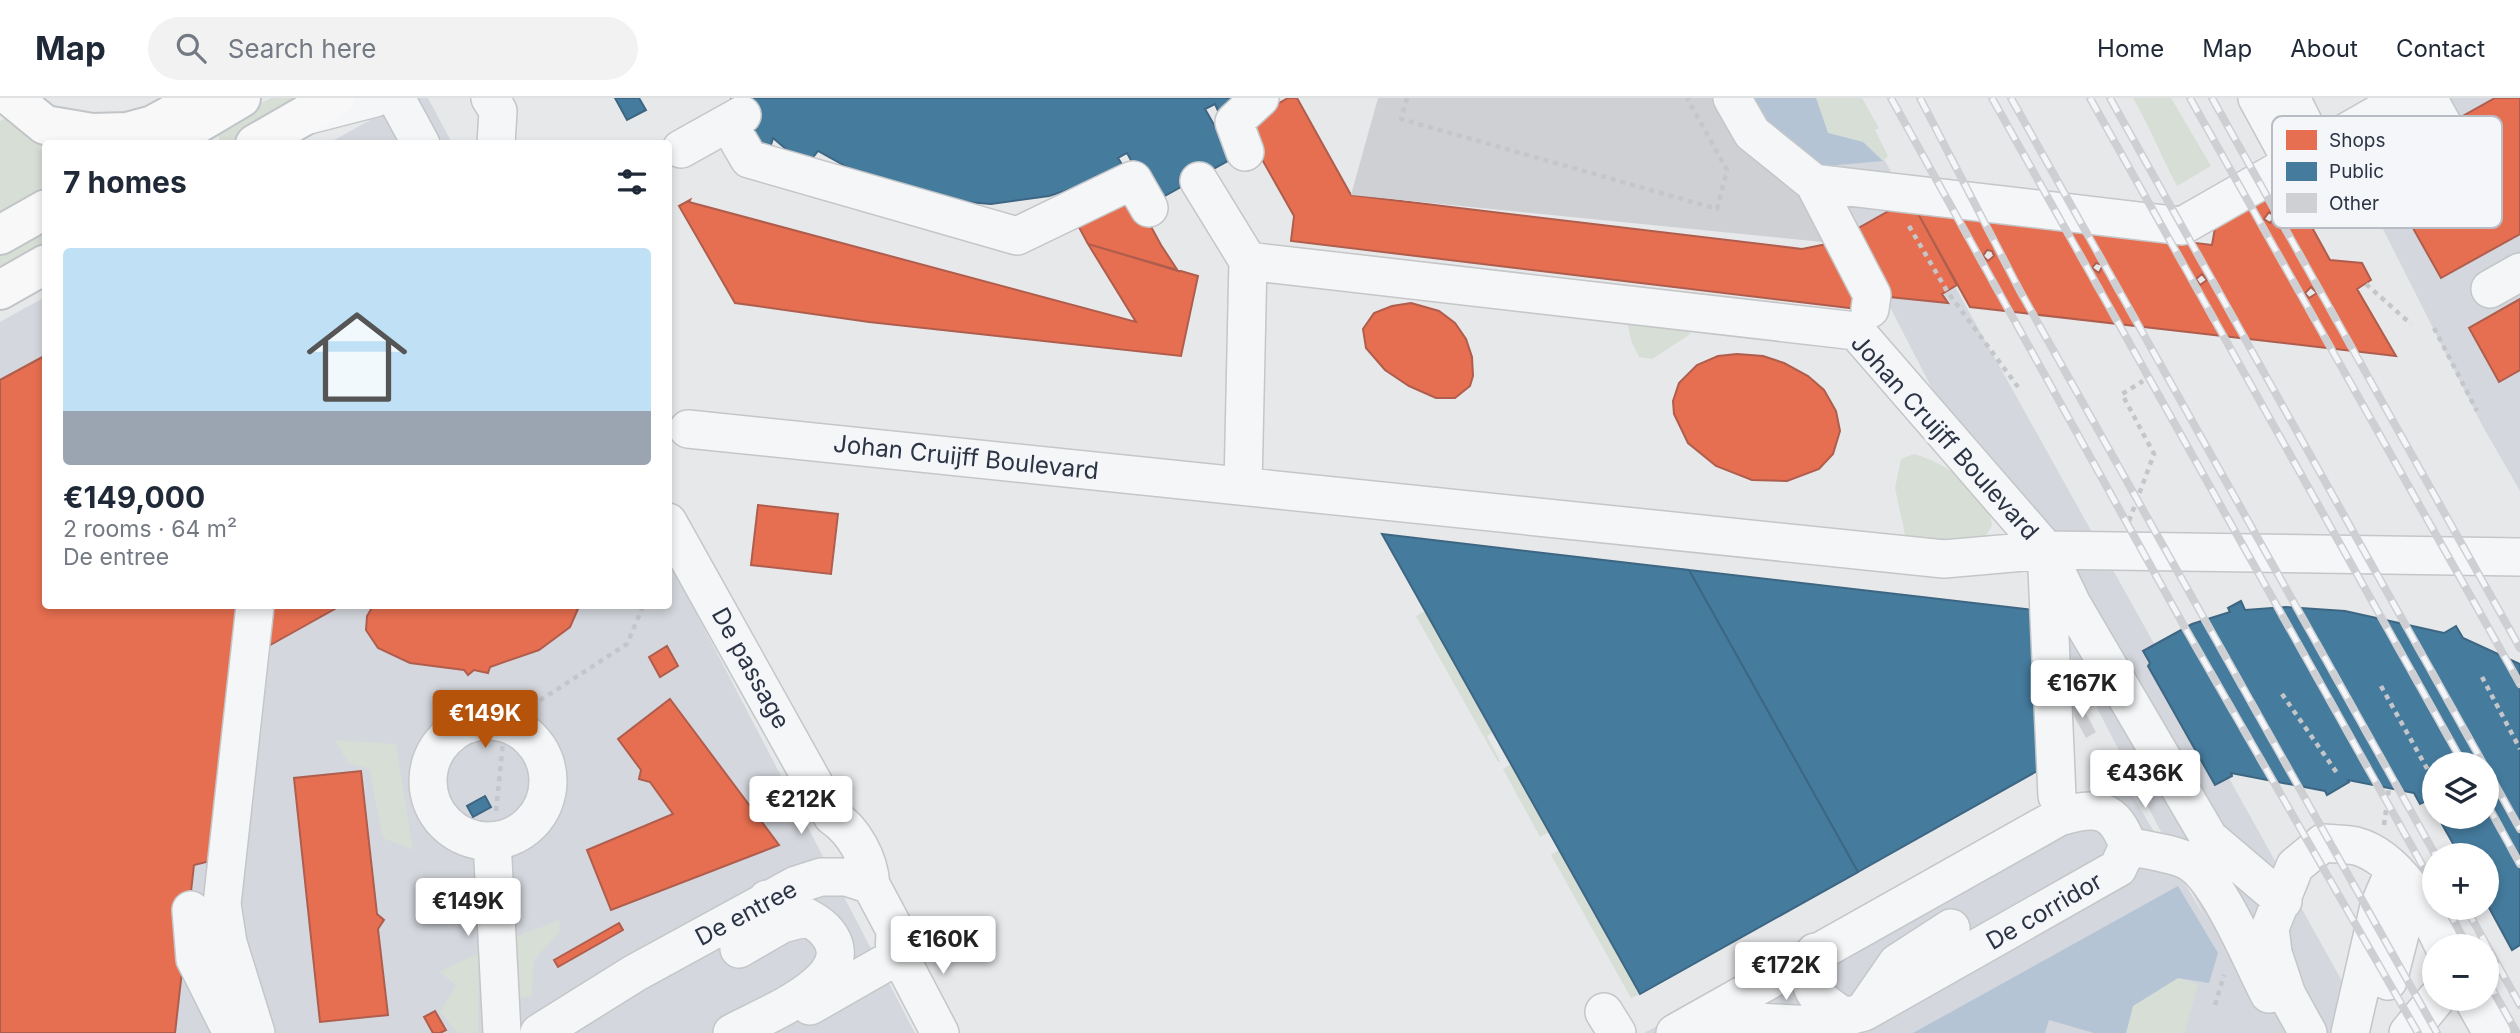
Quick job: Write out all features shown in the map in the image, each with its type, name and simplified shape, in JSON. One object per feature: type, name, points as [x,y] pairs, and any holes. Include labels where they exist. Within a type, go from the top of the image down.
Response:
[{"type":"main road","points":[[12,98],[45,125],[92,133],[127,132],[153,125],[202,98]]},
{"type":"main road","points":[[171,140],[240,98]]},
{"type":"main road","points":[[262,140],[301,117],[368,99]]},
{"type":"main road","points":[[0,234],[42,211]]},
{"type":"main road","points":[[0,290],[42,266]]},
{"type":"street","points":[[491,98],[498,111],[496,140]]},
{"type":"street","points":[[1245,152],[1234,122],[1260,98]]},
{"type":"street","points":[[1732,98],[1752,133],[1814,183],[1872,295],[1870,309]]},
{"type":"street","points":[[2257,98],[2272,122]]},
{"type":"street","points":[[2291,98],[2293,116]]},
{"type":"street","points":[[368,99],[416,140]]},
{"type":"street","points":[[681,149],[735,119],[749,159],[1017,236],[1133,180],[1149,208]]},
{"type":"street","points":[[1814,183],[2182,226],[2272,176]]},
{"type":"street","points":[[1199,181],[1248,261],[1243,486]]},
{"type":"street","name":"Johan Cruijff Boulevard","points":[[1248,261],[1856,331],[2046,551]]},
{"type":"street","name":"Johan Cruijff Boulevard","points":[[688,429],[1944,559],[2046,551]]},
{"type":"street","name":"De passage","points":[[672,529],[832,816],[847,827],[870,868],[871,885]]},
{"type":"street","points":[[2046,551],[2520,557]]},
{"type":"street","points":[[2046,551],[2057,796]]},
{"type":"street","points":[[2046,551],[2072,604],[2208,838],[2283,901]]},
{"type":"street","points":[[255,609],[222,904],[228,943],[256,1033]]},
{"type":"street","points":[[488,720],[505,723],[530,737],[544,757],[548,781],[542,809],[526,828],[510,837],[492,841],[469,838],[445,823],[436,812],[429,791],[428,777],[432,757],[452,733],[469,724],[488,720]]},
{"type":"street","points":[[1675,1033],[1828,944],[2059,817],[2101,810],[2120,824],[2128,846],[2190,862],[2202,873],[2215,889],[2290,1033]]},
{"type":"street","points":[[821,877],[831,860],[832,816]]},
{"type":"street","points":[[492,841],[502,1033]]},
{"type":"street","points":[[2308,1033],[2287,995],[2273,953],[2270,928],[2295,866],[2323,843],[2356,846],[2376,855],[2402,881],[2438,934]]},
{"type":"street","name":"De corridor","points":[[1702,1033],[1739,1021],[1814,1025],[1855,1015],[2118,868],[2128,846]]},
{"type":"street","name":"De entree","points":[[539,1033],[635,973],[767,899],[821,877],[846,877],[871,885]]},
{"type":"street","points":[[2350,1033],[2379,906],[2402,881]]},
{"type":"street","points":[[2376,1033],[2402,881]]},
{"type":"street","points":[[871,885],[895,930],[894,958],[907,970],[940,1033]]},
{"type":"street","points":[[732,1033],[813,988],[830,973],[834,951],[831,939],[816,922],[767,899]]},
{"type":"street","points":[[191,910],[195,959],[232,1033]]},
{"type":"street","points":[[739,949],[782,924],[805,918]]},
{"type":"street","points":[[1947,922],[1898,963],[1855,1015],[1814,992],[1808,976],[1828,944],[1888,946],[1947,922]]},
{"type":"street","points":[[763,1033],[894,958]]},
{"type":"street","points":[[242,984],[266,1033]]},
{"type":"street","points":[[242,984],[277,1033]]},
{"type":"street","points":[[2408,1033],[2426,1011]]},
{"type":"street","points":[[2435,1033],[2475,1016]]},
{"type":"path","points":[[1407,98],[1401,119],[1717,209],[1727,170],[1687,98]]},
{"type":"path","points":[[1909,225],[1947,291],[2018,387]]},
{"type":"path","points":[[2366,284],[2411,324]]},
{"type":"path","points":[[2434,327],[2477,411]]},
{"type":"path","points":[[2144,382],[2122,394],[2154,454]]},
{"type":"path","points":[[492,841],[505,723],[627,644],[642,609]]},
{"type":"path","points":[[2482,677],[2520,749]]},
{"type":"path","points":[[2381,686],[2422,760]]},
{"type":"path","points":[[2282,694],[2337,774]]},
{"type":"path","points":[[2215,1005],[2221,985]]},
{"type":"shaded area","points":[[271,98],[309,98],[233,140],[219,139],[216,128]]},
{"type":"shaded area","points":[[410,98],[428,98],[450,140],[334,140]]},
{"type":"shaded area","points":[[1782,98],[1850,98],[2371,1033],[1644,1033],[2122,778],[2206,919]]},
{"type":"shaded area","points":[[1816,98],[1862,98],[1879,128],[1875,130],[1888,156],[1883,161],[1863,142],[1828,133]]},
{"type":"shaded area","points":[[2133,98],[2171,98],[2211,166],[2177,186]]},
{"type":"shaded area","points":[[2442,98],[2520,98],[2520,491],[2482,425],[2382,228],[2502,228],[2502,116],[2406,116]]},
{"type":"shaded area","points":[[16,113],[42,140],[42,196],[0,220],[0,121]]},
{"type":"shaded area","points":[[42,226],[42,248],[0,271],[0,250]]},
{"type":"shaded area","points":[[42,299],[42,609],[672,609],[672,567],[915,1033],[0,1033],[0,322]]},
{"type":"shaded area","points":[[1627,321],[1697,325],[1689,335],[1652,359],[1639,357],[1631,340]]},
{"type":"shaded area","points":[[1914,454],[1952,471],[1983,501],[1992,526],[1981,543],[1906,539],[1895,488],[1901,459]]},
{"type":"shaded area","points":[[1425,611],[1493,732],[1487,736],[1500,761],[1498,762],[1416,616]]},
{"type":"shaded area","points":[[335,740],[396,744],[413,850],[383,838],[369,769],[348,763]]},
{"type":"shaded area","points":[[1511,764],[1549,832],[1540,837],[1503,769]]},
{"type":"shaded area","points":[[1559,850],[1640,994],[1631,998],[1551,855]]},
{"type":"shaded area","points":[[559,920],[560,932],[534,960],[532,996],[519,998],[507,979],[508,940]]},
{"type":"shaded area","points":[[479,953],[478,1033],[458,1033],[440,1012],[456,985],[439,972]]},
{"type":"shaded area","points":[[2178,978],[2198,984],[2185,1033],[2126,1033],[2133,1006]]},
{"type":"water","points":[[1729,98],[1816,98],[1828,133],[1863,142],[1883,161],[1769,171]]},
{"type":"water","points":[[2178,886],[2218,953],[2209,983],[2178,978],[2133,1006],[2126,1033],[2094,1033],[2049,1020],[2045,1033],[1913,1033]]},
{"type":"building: Shops","points":[[1288,98],[1297,98],[1351,195],[1802,249],[1832,243],[1858,309],[1291,241],[1294,216],[1242,124]]},
{"type":"building: Shops","points":[[2495,98],[2520,98],[2520,234],[2441,278],[2413,228],[2502,228],[2502,116],[2463,116]]},
{"type":"building: Shops","points":[[1130,188],[1178,271],[1088,244],[1074,218]]},
{"type":"building: Shops","points":[[2272,194],[2272,214],[2269,212],[2264,219],[2270,223],[2272,221],[2272,228],[2312,228],[2330,260],[2362,263],[2371,280],[2357,289],[2396,356],[1970,307],[1916,210],[2212,245],[2215,228]],"holes":[[[1987,250],[1992,251],[1994,256],[1988,261],[1983,256]],[[2096,263],[2103,265],[2099,273],[2092,268]],[[2202,274],[2207,280],[2200,285],[2196,279]],[[2311,287],[2317,293],[2309,298],[2305,293]]]},
{"type":"building: Shops","points":[[690,200],[689,202],[1136,322],[1088,244],[1198,276],[1181,356],[869,322],[735,303],[679,206]]},
{"type":"building: Shops","points":[[1894,208],[1916,210],[1957,285],[1942,294],[1948,303],[1860,294],[1832,243]]},
{"type":"building: Shops","points":[[2520,299],[2520,370],[2499,382],[2469,328]]},
{"type":"building: Shops","points":[[1411,303],[1439,311],[1455,323],[1466,339],[1472,357],[1473,376],[1470,386],[1455,398],[1436,398],[1409,386],[1385,370],[1366,348],[1363,329],[1374,313]]},
{"type":"building: Shops","points":[[1718,356],[1763,356],[1784,363],[1808,376],[1824,390],[1836,411],[1840,431],[1833,454],[1819,469],[1787,481],[1752,480],[1716,466],[1688,443],[1674,414],[1673,401],[1679,383],[1697,365]]},
{"type":"building: Shops","points":[[42,357],[42,609],[335,609],[265,648],[242,853],[194,865],[175,1033],[0,1033],[0,380]]},
{"type":"building: Shops","points":[[758,505],[838,514],[831,574],[751,565]]},
{"type":"building: Shops","points":[[371,609],[578,609],[570,627],[539,650],[490,667],[488,673],[474,670],[468,675],[464,670],[410,663],[378,648],[366,630],[367,616]]},
{"type":"building: Shops","points":[[667,646],[678,666],[660,677],[649,657]]},
{"type":"building: Shops","points":[[670,699],[779,845],[611,910],[587,850],[673,814],[650,782],[639,779],[641,770],[618,739]]},
{"type":"building: Shops","points":[[361,771],[377,914],[384,920],[378,929],[388,1015],[320,1022],[294,778]]},
{"type":"building: Shops","points":[[619,923],[623,930],[558,967],[554,960]]},
{"type":"building: Shops","points":[[435,1011],[446,1030],[440,1033],[433,1033],[424,1017]]},
{"type":"building: Public","points":[[615,98],[639,98],[646,110],[627,120]]},
{"type":"building: Public","points":[[733,98],[1244,98],[1219,113],[1215,104],[1205,109],[1233,158],[1154,202],[1127,153],[1118,158],[1123,166],[1101,179],[1049,196],[991,204],[930,199],[874,182],[818,151],[806,166],[773,138],[766,162]]},
{"type":"building: Public","points":[[1382,534],[1689,570],[1858,872],[1640,994]]},
{"type":"building: Public","points":[[1689,570],[2035,610],[2046,766],[1858,872]]},
{"type":"building: Public","points":[[2241,601],[2245,610],[2286,607],[2345,611],[2444,633],[2456,626],[2463,638],[2520,664],[2520,945],[2512,950],[2496,920],[2499,920],[2499,843],[2453,843],[2445,829],[2499,829],[2499,752],[2422,752],[2420,804],[2414,793],[2348,780],[2349,782],[2327,795],[2325,791],[2231,773],[2232,776],[2215,785],[2148,666],[2150,663],[2143,651],[2192,624],[2230,612],[2228,608]]},
{"type":"building: Public","points":[[485,796],[491,807],[473,817],[467,806]]},
{"type":"building: Other","points":[[1378,98],[1728,98],[1769,171],[1795,179],[1832,243],[1351,195]]},
{"type":"building: Other","points":[[2079,701],[2096,732],[2086,738],[2069,707]]},
{"type":"railway","points":[[1891,98],[2184,626],[2418,1033]]},
{"type":"railway","points":[[1920,98],[2020,291],[2437,1033]]},
{"type":"railway","points":[[1992,98],[2422,865]]},
{"type":"railway","points":[[2011,98],[2429,843]]},
{"type":"railway","points":[[2090,98],[2457,752]]},
{"type":"railway","points":[[2110,98],[2477,752]]},
{"type":"railway","points":[[2190,98],[2520,684]]},
{"type":"railway","points":[[2212,98],[2272,205]]},
{"type":"railway","points":[[2285,228],[2520,648]]},
{"type":"railway","points":[[2499,791],[2520,829]]},
{"type":"railway","points":[[2499,826],[2520,864]]},
{"type":"railway","points":[[2453,920],[2461,934]]},
{"type":"railway","points":[[2473,920],[2520,1005]]},
{"type":"railway","points":[[2499,1001],[2517,1033]]}]
